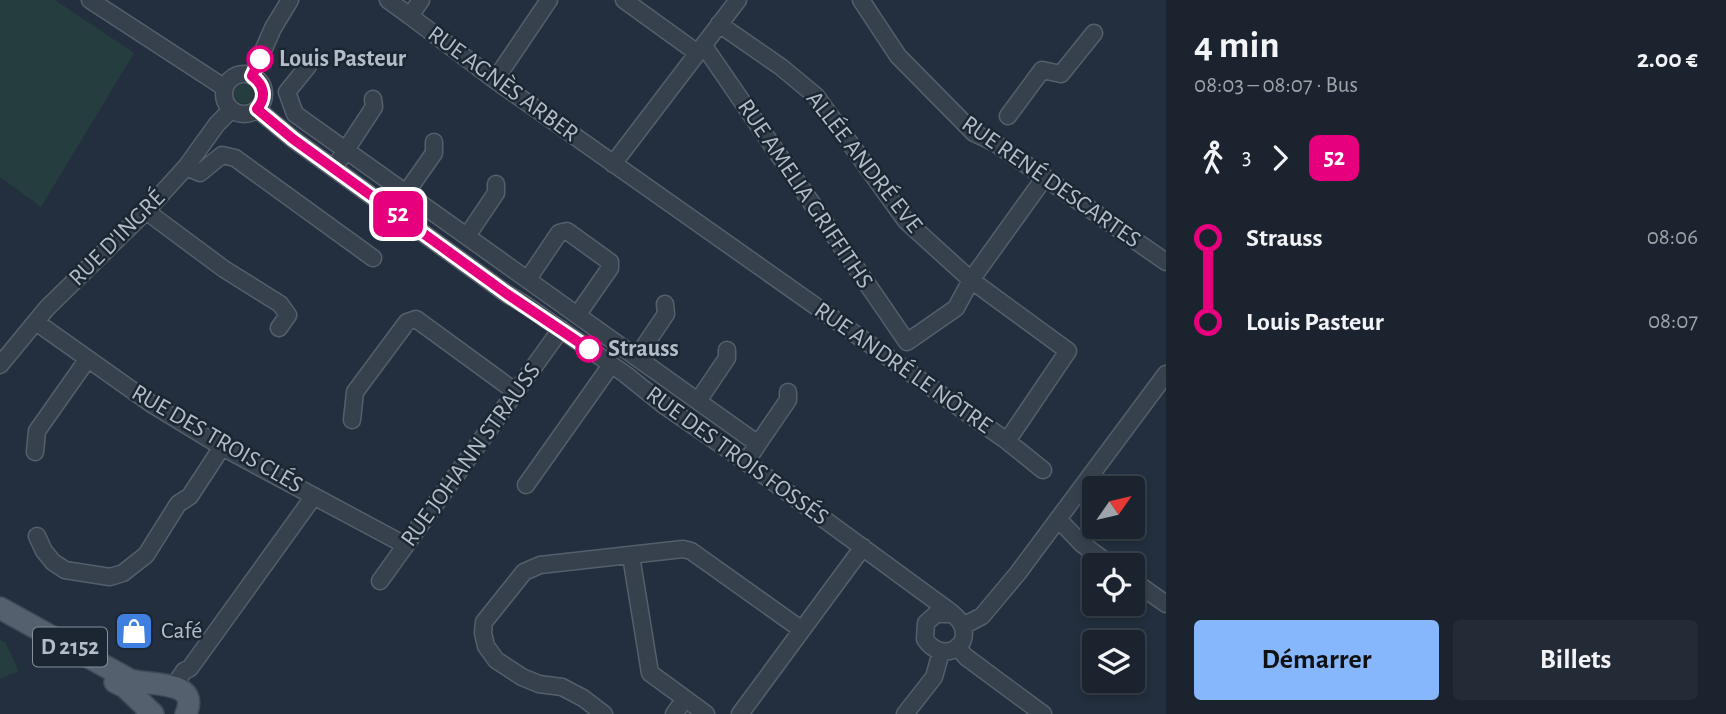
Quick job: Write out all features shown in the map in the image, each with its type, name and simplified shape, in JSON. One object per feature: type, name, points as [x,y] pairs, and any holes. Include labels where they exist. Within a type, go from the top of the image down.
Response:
[{"type":"main road","name":"D 2152","points":[[0,608],[130,680],[183,699]]},
{"type":"main road","name":"D 2152","points":[[0,622],[125,687],[153,714]]},
{"type":"main road","points":[[153,714],[152,697],[161,687],[183,699]]},
{"type":"street","points":[[90,0],[225,88]]},
{"type":"street","points":[[252,76],[273,28],[290,0]]},
{"type":"street","points":[[388,0],[410,16]]},
{"type":"street","name":"RUE AGNÈS ARBER","points":[[421,0],[410,16],[613,164]]},
{"type":"street","points":[[495,80],[549,0]]},
{"type":"street","points":[[624,0],[700,49]]},
{"type":"street","points":[[613,164],[738,0]]},
{"type":"street","name":"RUE RENÉ DESCARTES","points":[[861,0],[898,56],[974,133],[995,143],[1166,262]]},
{"type":"street","name":"ALLÉE ANDRÉ EVE","points":[[719,24],[781,66],[817,96],[906,221],[971,280]]},
{"type":"street","points":[[1008,116],[1042,70],[1061,74],[1094,33]]},
{"type":"street","name":"RUE AMELIA GRIFFITHS","points":[[700,49],[907,342],[956,308],[971,280]]},
{"type":"street","points":[[308,66],[287,92],[295,114],[758,444]]},
{"type":"street","points":[[252,76],[264,91],[261,104],[247,114],[231,110],[225,100],[225,88],[233,78],[252,76]]},
{"type":"street","points":[[334,167],[374,107],[373,99]]},
{"type":"street","name":"RUE DES TROIS FOSSÉS","points":[[257,109],[293,139],[507,294],[561,329],[911,582],[957,620]]},
{"type":"street","name":"RUE D'INGRÉ","points":[[0,365],[36,321],[186,167],[215,126],[231,110]]},
{"type":"street","points":[[407,193],[434,153],[434,142]]},
{"type":"street","points":[[186,167],[200,173],[222,155],[235,158],[373,258]]},
{"type":"street","name":"RUE ANDRÉ LE NÔTRE","points":[[613,164],[1007,441],[1068,351],[971,280]]},
{"type":"street","points":[[971,280],[1045,177]]},
{"type":"street","points":[[467,236],[496,193],[496,184]]},
{"type":"street","points":[[146,211],[223,269],[280,303],[288,315],[279,328]]},
{"type":"street","points":[[528,279],[559,233],[567,231],[610,262],[610,268],[578,314]]},
{"type":"street","points":[[637,357],[666,314],[665,304]]},
{"type":"street","points":[[352,419],[355,392],[407,322],[416,319],[516,392]]},
{"type":"street","name":"RUE DES TROIS CLÉS","points":[[36,321],[153,405],[222,447],[405,545]]},
{"type":"street","name":"RUE JOHANN STRAUSS","points":[[380,581],[561,329]]},
{"type":"street","points":[[698,401],[727,358],[727,350]]},
{"type":"street","points":[[35,452],[37,431],[87,360]]},
{"type":"street","points":[[526,485],[611,365]]},
{"type":"street","points":[[926,623],[936,614],[957,620],[982,616],[1059,520],[1166,374]]},
{"type":"street","points":[[746,462],[788,400],[788,392]]},
{"type":"street","points":[[1007,441],[1043,470]]},
{"type":"street","points":[[37,536],[53,562],[65,570],[110,577],[123,573],[146,555],[178,504],[190,496],[222,447]]},
{"type":"street","points":[[183,699],[184,671],[190,668],[314,496]]},
{"type":"street","points":[[1059,520],[1094,553]]},
{"type":"street","points":[[740,714],[863,547]]},
{"type":"street","points":[[604,714],[583,698],[562,687],[530,681],[496,660],[486,646],[484,622],[524,572],[540,565],[683,549],[691,551],[803,630]]},
{"type":"street","points":[[631,556],[650,673],[706,714]]},
{"type":"street","points":[[911,582],[923,600],[925,639],[929,646],[941,652],[957,647],[962,641],[957,620]]},
{"type":"street","points":[[1145,589],[1166,604]]},
{"type":"street","points":[[957,647],[1043,714]]},
{"type":"street","points":[[905,714],[934,677],[941,652]]},
{"type":"street","points":[[674,714],[685,699]]},
{"type":"green space","points":[[0,0],[55,0],[134,53],[41,207],[0,177]]},
{"type":"green space","points":[[244,84],[251,87],[254,94],[251,101],[244,104],[237,101],[234,94],[237,87]]},
{"type":"green space","points":[[0,640],[5,642],[19,671],[0,679]]},
{"type":"bus line","name":"52","points":[[260,59],[252,76],[264,91],[257,109],[293,139],[507,294],[589,349]]},
{"type":"place","name":"Louis Pasteur","points":[[260,59]]},
{"type":"place","name":"Strauss","points":[[589,349]]},
{"type":"place","name":"Café","points":[[134,631]]}]
